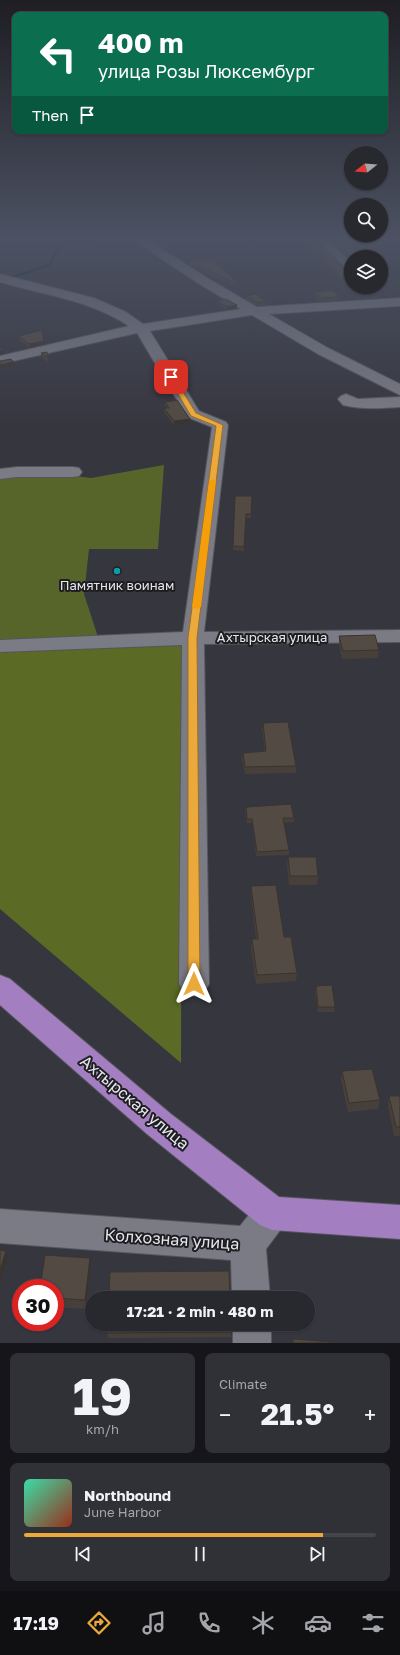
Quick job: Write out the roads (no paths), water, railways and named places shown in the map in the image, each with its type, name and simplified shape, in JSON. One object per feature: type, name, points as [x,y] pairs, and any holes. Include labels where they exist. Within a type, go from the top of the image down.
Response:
[{"type":"highway","name":"Ахтырская улица","points":[[0,987],[159,1124],[272,1213]]},
{"type":"highway","points":[[272,1213],[400,1222]]},
{"type":"street","points":[[88,301],[121,315],[141,328],[193,414],[220,425],[193,638],[194,984]]},
{"type":"street","points":[[237,301],[323,351],[400,390]]},
{"type":"street","points":[[0,360],[141,328],[254,311],[345,301]]},
{"type":"street","points":[[400,394],[346,399],[348,402],[358,404],[400,402]]},
{"type":"street","points":[[0,474],[17,472],[73,472]]},
{"type":"street","name":"Ахтырская улица","points":[[0,646],[193,638],[400,636]]},
{"type":"street","name":"Колхозная улица","points":[[0,1226],[248,1244],[272,1213]]},
{"type":"street","points":[[248,1244],[250,1291]]},
{"type":"street","points":[[252,1331],[252,1343]]},
{"type":"place","name":"Памятник воинам","points":[[117,571]]}]
